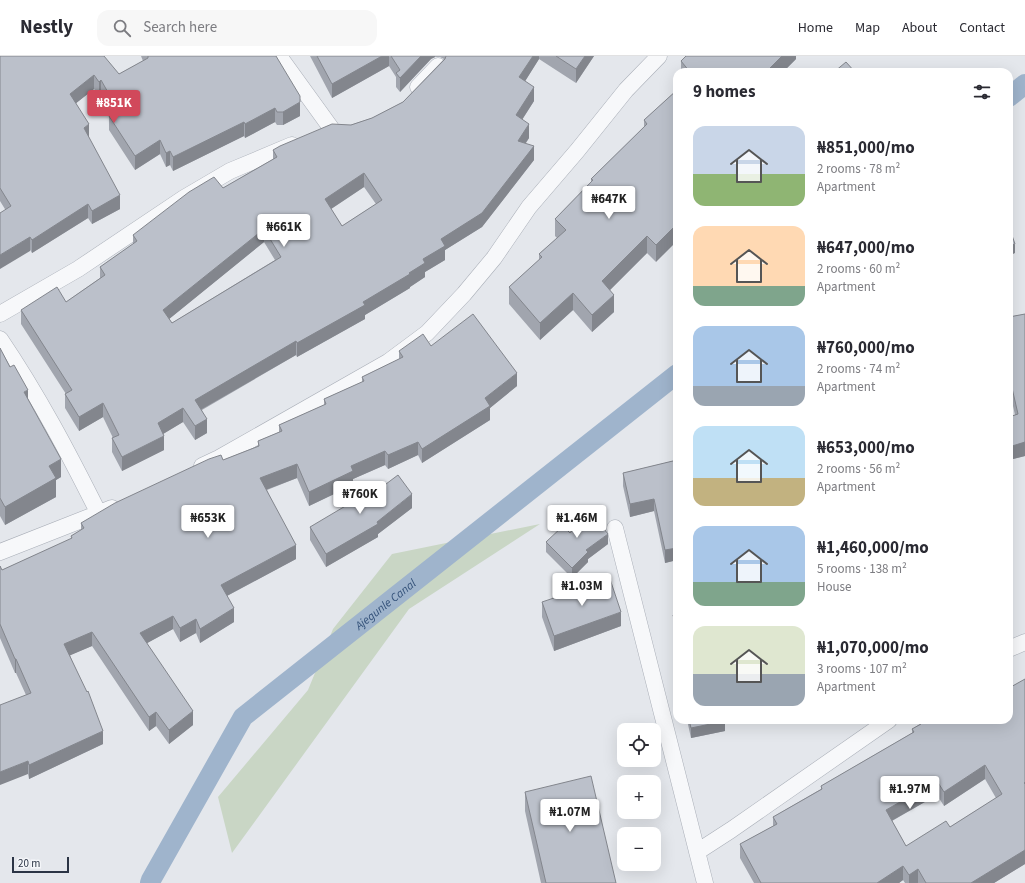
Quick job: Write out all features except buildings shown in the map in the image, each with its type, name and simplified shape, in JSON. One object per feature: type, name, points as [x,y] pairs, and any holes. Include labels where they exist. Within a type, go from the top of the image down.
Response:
[{"type":"street","points":[[191,471],[219,458],[388,362],[427,333],[469,288],[494,258],[529,207],[577,151],[626,90],[659,56]]},
{"type":"street","points":[[282,57],[317,134]]},
{"type":"street","points":[[409,96],[438,66]]},
{"type":"street","points":[[0,314],[78,269],[184,198],[230,171],[317,134],[348,130]]},
{"type":"street","points":[[0,339],[21,370],[62,441],[99,514]]},
{"type":"street","points":[[0,552],[99,514],[127,501]]},
{"type":"street","points":[[615,528],[705,883]]},
{"type":"street","points":[[1013,647],[1025,642]]},
{"type":"street","points":[[697,852],[883,724]]},
{"type":"green space","points":[[540,524],[409,609],[232,853],[218,797],[308,690],[333,629],[392,554]]},
{"type":"waterway","name":"Ajegunle Canal","points":[[1013,94],[1025,84]]},
{"type":"waterway","name":"Ajegunle Canal","points":[[150,883],[243,717],[673,377]]}]
